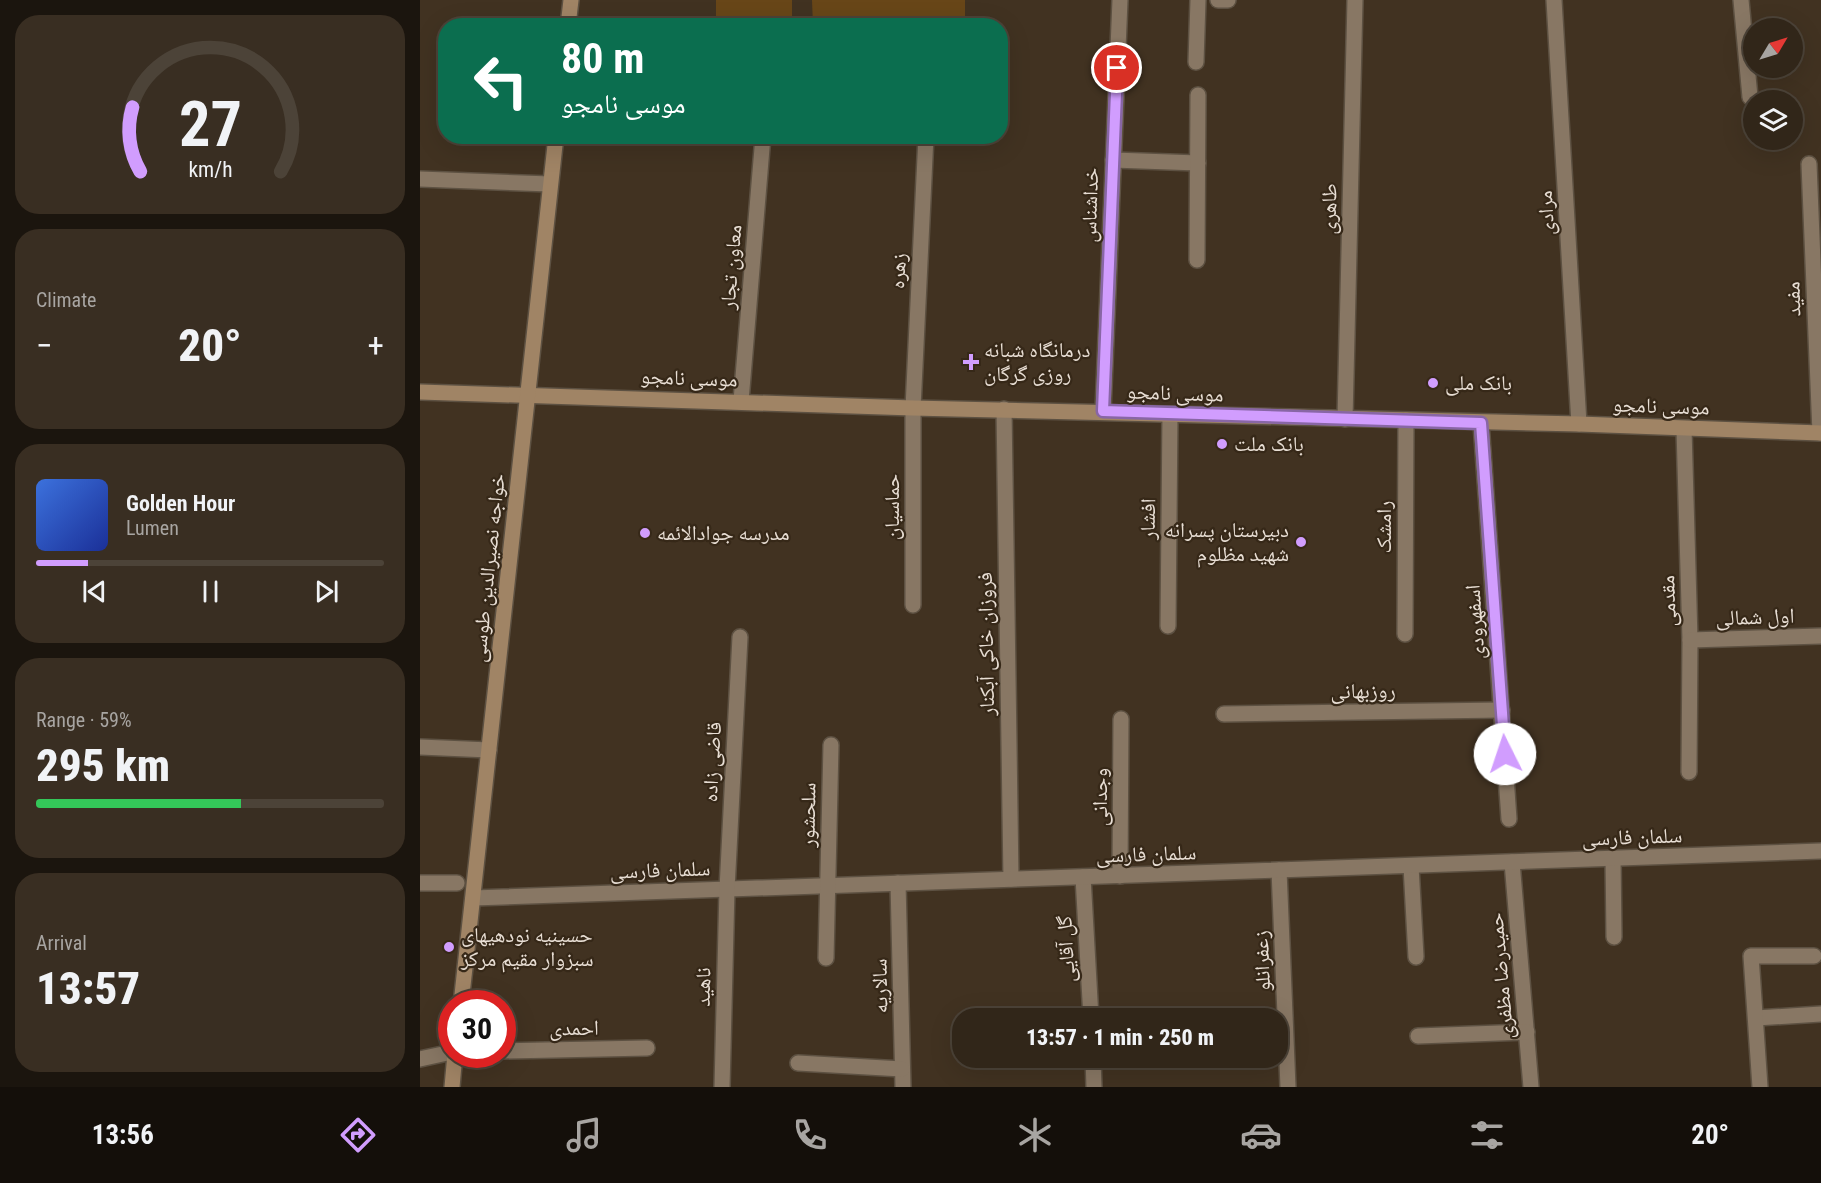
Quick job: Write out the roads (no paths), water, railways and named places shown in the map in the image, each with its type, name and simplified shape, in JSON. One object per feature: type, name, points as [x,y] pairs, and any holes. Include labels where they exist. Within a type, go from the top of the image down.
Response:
[{"type":"main road","points":[[569,18],[571,0]]},
{"type":"main road","name":"خواجه نصیرالدین طوسی","points":[[463,990],[555,144]]},
{"type":"main road","name":"موسی نامجو","points":[[420,392],[913,408],[1579,424],[1821,433]]},
{"type":"main road","points":[[452,1087],[453,1068]]},
{"type":"street","name":"خداشناس","points":[[1103,411],[1120,0]]},
{"type":"street","points":[[1196,62],[1198,0]]},
{"type":"street","points":[[1218,0],[1228,0]]},
{"type":"street","name":"طاهری","points":[[1345,418],[1355,0]]},
{"type":"street","name":"مرادی","points":[[1554,0],[1579,424]]},
{"type":"street","points":[[1741,0],[1749,90]]},
{"type":"street","points":[[1197,260],[1198,95]]},
{"type":"street","name":"معاون تجار","points":[[741,401],[762,144]]},
{"type":"street","name":"زهره","points":[[913,408],[926,144]]},
{"type":"street","points":[[1113,160],[1198,163]]},
{"type":"street","name":"مفید","points":[[1809,164],[1821,433]]},
{"type":"street","points":[[420,178],[550,184]]},
{"type":"street","name":"حماسیان","points":[[913,408],[913,605]]},
{"type":"street","name":"فروزان خاکی آبکنار","points":[[1004,409],[1011,879]]},
{"type":"street","name":"افشار","points":[[1168,626],[1170,414]]},
{"type":"street","name":"رامشک","points":[[1405,634],[1406,420]]},
{"type":"street","name":"اسفهرودی","points":[[1481,423],[1509,819]]},
{"type":"street","name":"مقدمی","points":[[1684,429],[1690,640],[1689,772]]},
{"type":"street","name":"اول شمالی","points":[[1690,640],[1821,636]]},
{"type":"street","name":"قاضی زاده","points":[[727,889],[740,637]]},
{"type":"street","name":"روزبهانی","points":[[1224,714],[1502,710]]},
{"type":"street","name":"وجدانی","points":[[1120,876],[1121,719]]},
{"type":"street","name":"سلحشور","points":[[826,958],[831,745]]},
{"type":"street","points":[[420,747],[489,750]]},
{"type":"street","name":"سلمان فارسی","points":[[473,898],[1821,851]]},
{"type":"street","points":[[1613,858],[1614,937]]},
{"type":"street","name":"حمیدرضا مظفری","points":[[1512,862],[1531,1087]]},
{"type":"street","points":[[1411,866],[1416,957]]},
{"type":"street","name":"زعفرانلو","points":[[1279,870],[1288,1087]]},
{"type":"street","name":"گل آقایی","points":[[1083,877],[1090,1008]]},
{"type":"street","points":[[420,883],[457,883]]},
{"type":"street","name":"سالاریه","points":[[898,883],[903,1087]]},
{"type":"street","name":"ناهید","points":[[722,1087],[727,889]]},
{"type":"street","points":[[1760,1087],[1751,956],[1814,956]]},
{"type":"street","points":[[1756,1018],[1821,1014]]},
{"type":"street","points":[[1418,1036],[1527,1032]]},
{"type":"street","name":"احمدی","points":[[516,1051],[647,1048]]},
{"type":"street","points":[[420,1059],[438,1056]]},
{"type":"street","points":[[798,1063],[902,1069]]},
{"type":"street","points":[[1094,1068],[1095,1087]]},
{"type":"place","name":"درمانگاه شبانه روزی گرگان","points":[[971,362]]},
{"type":"place","name":"بانک ملی","points":[[1433,383]]},
{"type":"place","name":"بانک ملت","points":[[1222,444]]},
{"type":"place","name":"مدرسه جوادالائمه","points":[[645,533]]},
{"type":"place","name":"دبیرستان پسرانه شهید مظلوم","points":[[1301,542]]},
{"type":"place","name":"حسینیه نودهیهای سبزوار مقیم مرکز","points":[[449,947]]}]
